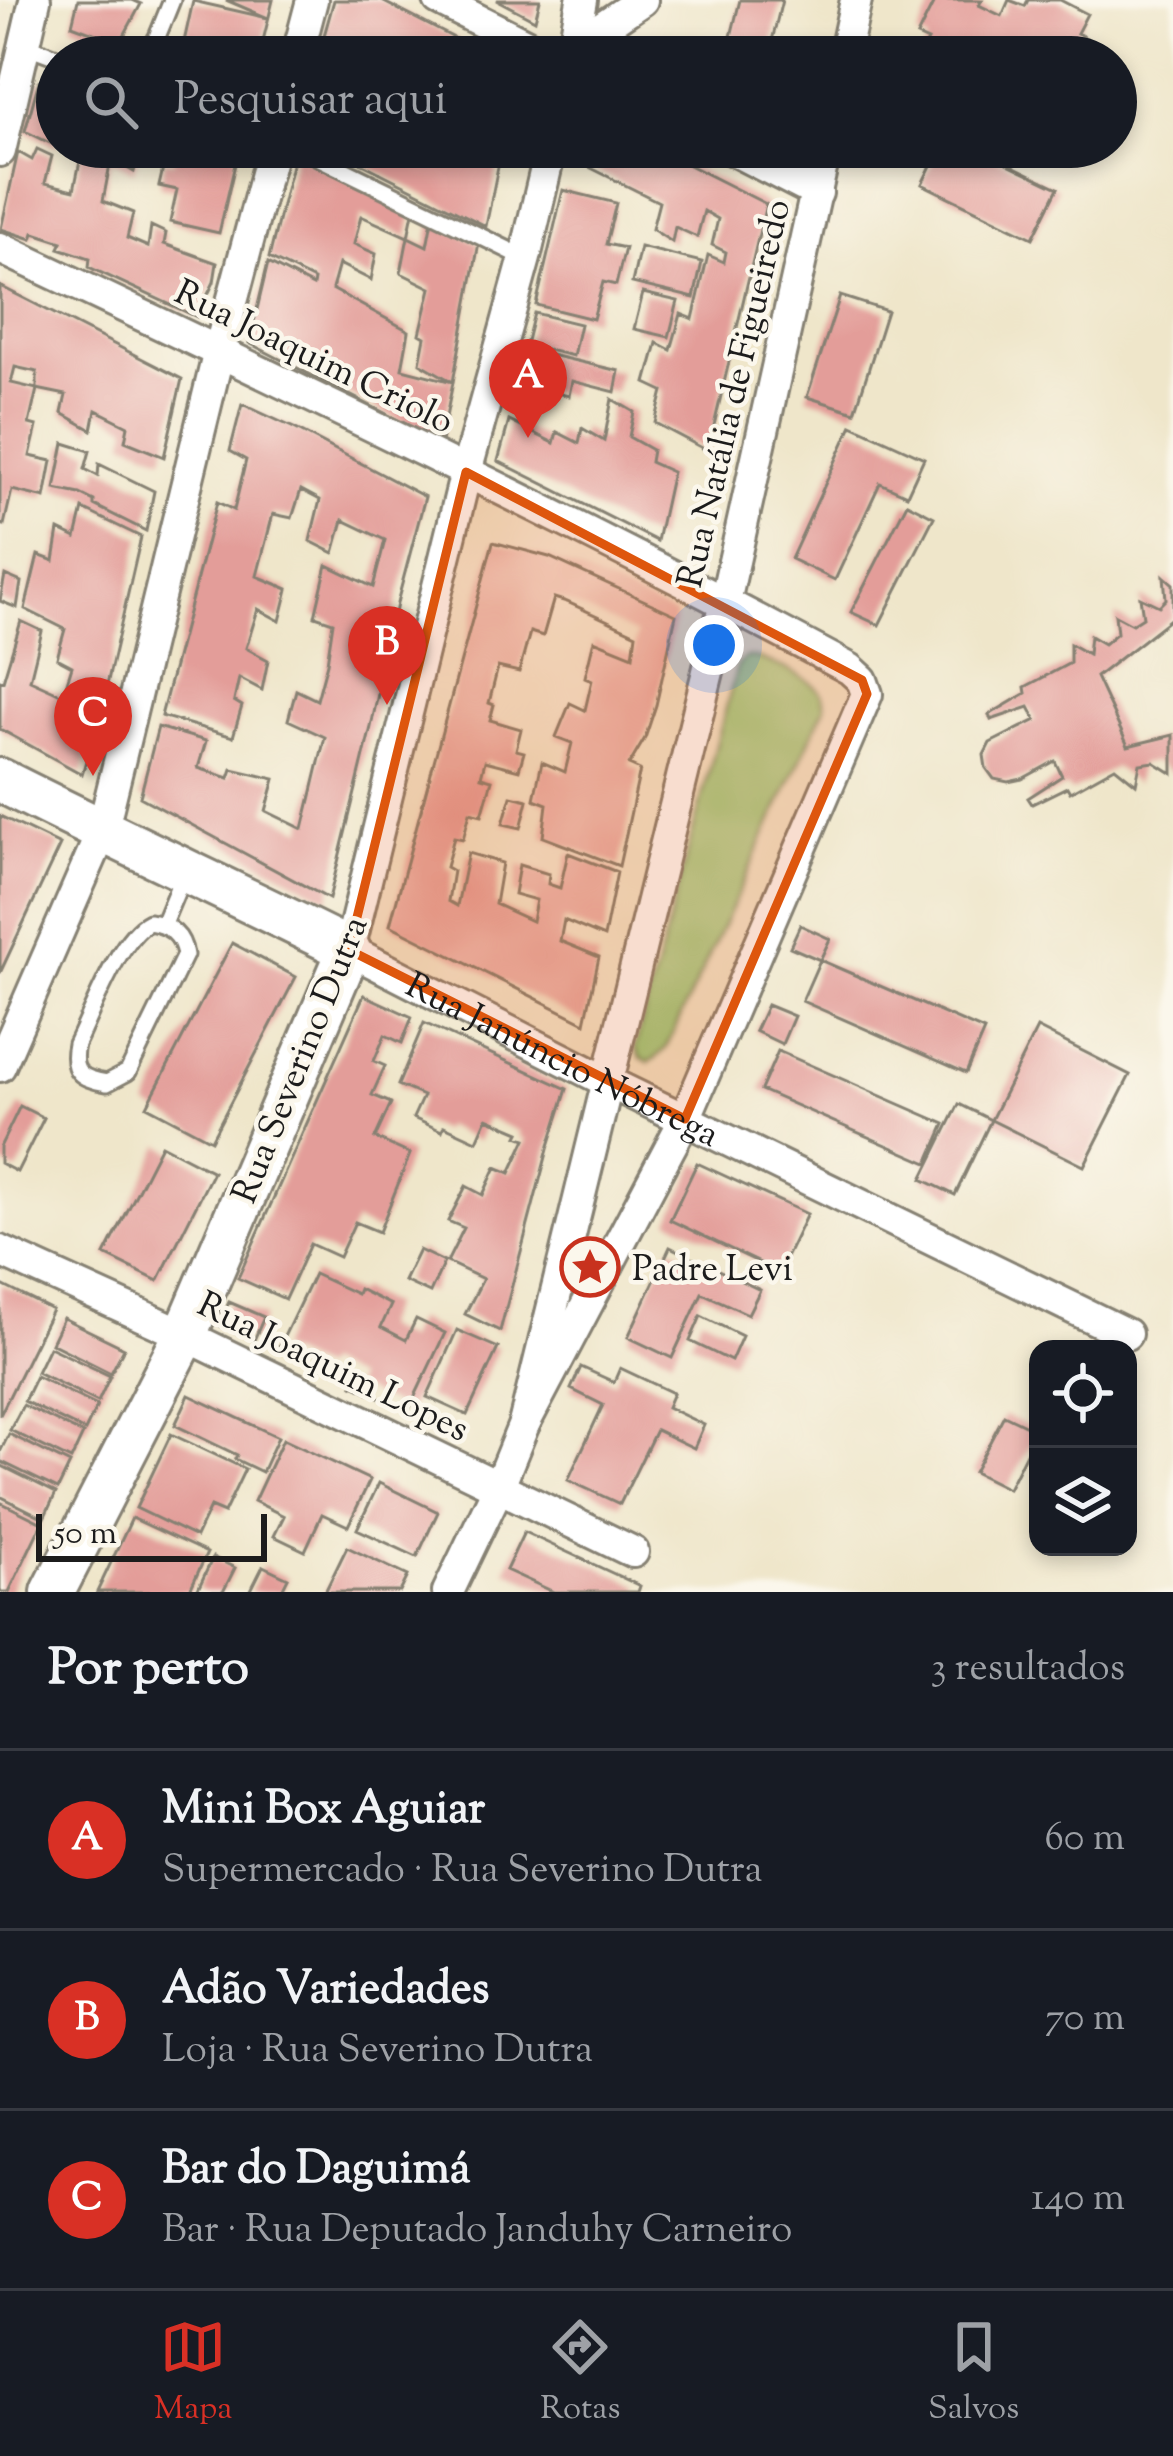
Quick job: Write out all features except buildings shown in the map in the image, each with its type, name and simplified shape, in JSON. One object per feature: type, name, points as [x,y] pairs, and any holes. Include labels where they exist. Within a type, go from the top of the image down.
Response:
[{"type":"street","points":[[0,151],[35,0]]},
{"type":"street","points":[[303,36],[312,0]]},
{"type":"street","points":[[439,0],[525,36]]},
{"type":"street","points":[[570,36],[582,0]]},
{"type":"street","points":[[590,36],[642,0]]},
{"type":"street","points":[[848,36],[856,0]]},
{"type":"street","points":[[0,1066],[102,832],[267,168]]},
{"type":"street","name":"Rua Severino Dutra","points":[[53,1592],[185,1335],[349,950],[546,168]]},
{"type":"street","points":[[768,168],[817,193]]},
{"type":"street","name":"Rua Natália de Figueiredo","points":[[524,1424],[725,602],[822,168]]},
{"type":"street","name":"Rua Joaquim Criolo","points":[[0,248],[466,472],[850,669]]},
{"type":"street","name":"Rua Natália de Figueiredo","points":[[448,1592],[524,1424],[685,1119],[867,694],[862,680],[850,669]]},
{"type":"street","name":"Rua Janúncio Nóbrega","points":[[0,780],[1126,1334]]},
{"type":"street","name":"Rua Joaquim Lopes","points":[[0,1251],[633,1552]]},
{"type":"lane","points":[[157,36],[172,0]]},
{"type":"lane","points":[[25,45],[36,49]]},
{"type":"lane","points":[[340,168],[525,258]]},
{"type":"lane","points":[[163,924],[186,868]]},
{"type":"lane","points":[[149,922],[163,924],[176,933],[185,955],[128,1072],[107,1083],[91,1081],[77,1072],[76,1044],[125,943],[149,922]]},
{"type":"highlighted area","points":[[466,472],[862,680],[867,694],[685,1119],[349,950]]},
{"type":"green space","points":[[746,657],[773,664],[812,684],[822,694],[825,707],[666,1048],[649,1062],[635,1047],[737,667]]},
{"type":"place","name":"Mini Box Aguiar","points":[[528,438]]},
{"type":"place","name":"Adão Variedades","points":[[387,705]]},
{"type":"place","name":"Bar do Daguimá","points":[[93,776]]},
{"type":"place","name":"Padre Levi","points":[[590,1267]]}]
